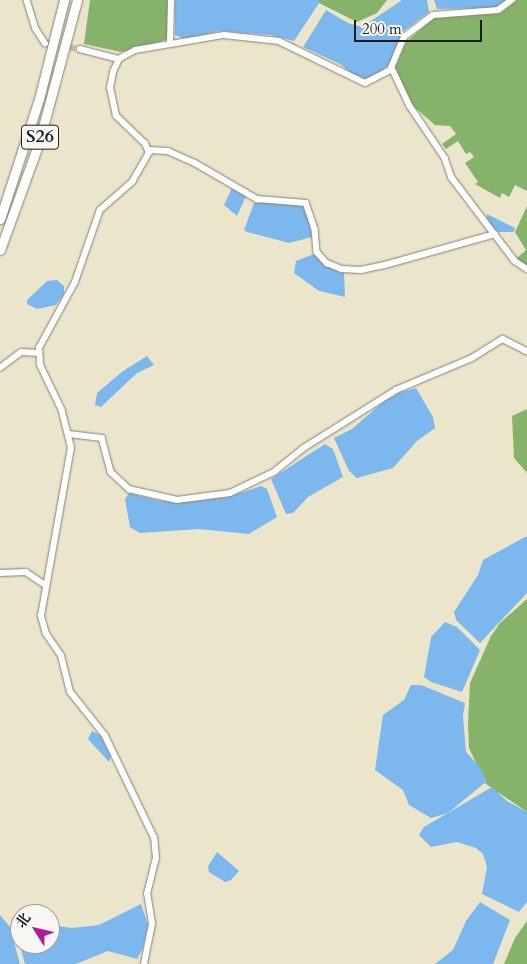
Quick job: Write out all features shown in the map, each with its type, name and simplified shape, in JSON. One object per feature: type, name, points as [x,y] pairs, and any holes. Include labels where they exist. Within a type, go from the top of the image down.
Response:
[{"type":"highway","name":"S26","points":[[0,219],[39,99],[64,0]]},
{"type":"highway","name":"S26","points":[[0,250],[39,142],[77,0]]},
{"type":"street","points":[[27,0],[36,29],[45,43]]},
{"type":"street","points":[[170,43],[171,0]]},
{"type":"street","points":[[80,50],[119,59],[136,50],[221,34],[275,40],[305,52],[361,83],[380,77],[392,68],[404,37],[433,15],[498,10],[512,0]]},
{"type":"street","points":[[119,59],[110,84],[113,108],[119,122],[149,150],[168,151],[195,163],[256,198],[297,200],[306,204],[314,223],[317,252],[327,262],[342,270],[361,270],[495,234]]},
{"type":"street","points":[[392,68],[410,106],[445,158],[452,178],[517,264],[527,269]]},
{"type":"street","points":[[144,964],[152,924],[146,894],[156,859],[154,838],[105,736],[69,689],[61,656],[42,624],[45,585],[69,461],[69,434],[62,410],[40,365],[38,348],[75,282],[100,210],[132,182],[147,160],[149,150]]},
{"type":"street","points":[[69,434],[102,438],[111,472],[129,489],[177,500],[230,493],[274,472],[302,449],[396,390],[472,358],[503,339],[527,351]]},
{"type":"street","points":[[0,368],[21,352],[39,353]]},
{"type":"street","points":[[0,573],[26,572],[45,585]]},
{"type":"green space","points":[[90,0],[168,0],[169,36],[166,40],[121,52],[84,44]]},
{"type":"green space","points":[[319,0],[387,0],[377,13],[357,22],[319,3]]},
{"type":"green space","points":[[517,0],[527,0],[527,191],[515,185],[509,197],[502,193],[500,198],[475,184],[478,182],[465,163],[474,157],[470,152],[466,154],[458,141],[446,149],[442,144],[456,134],[450,126],[435,125],[412,105],[395,68],[406,42],[434,18],[501,13]]},
{"type":"green space","points":[[527,206],[527,267],[516,259],[526,250],[515,232]]},
{"type":"green space","points":[[527,409],[527,473],[514,458],[512,416]]},
{"type":"green space","points":[[527,599],[527,812],[486,784],[469,748],[468,724],[470,683],[491,636],[500,623]]},
{"type":"green space","points":[[527,921],[527,964],[504,964],[515,938]]},
{"type":"water","points":[[175,0],[319,0],[319,3],[294,41],[271,35],[219,31],[185,39],[175,35]]},
{"type":"water","points":[[402,0],[427,0],[429,12],[402,32],[389,65],[370,79],[359,79],[340,64],[303,47],[326,10],[348,23],[362,27]]},
{"type":"water","points":[[434,0],[508,0],[496,8],[437,9]]},
{"type":"water","points":[[232,188],[246,196],[237,216],[224,205]]},
{"type":"water","points":[[254,203],[300,203],[307,210],[312,237],[289,243],[247,232],[244,230]]},
{"type":"water","points":[[487,214],[515,228],[514,232],[497,232],[487,219]]},
{"type":"water","points":[[314,254],[344,272],[345,297],[319,291],[294,273],[296,261]]},
{"type":"water","points":[[57,280],[64,286],[64,294],[56,305],[37,309],[27,304],[27,300],[47,281]]},
{"type":"water","points":[[147,356],[154,365],[137,373],[101,407],[95,405],[97,393],[123,371]]},
{"type":"water","points":[[416,388],[433,417],[435,428],[417,441],[393,468],[357,478],[349,471],[334,438],[352,429],[383,402],[401,392]]},
{"type":"water","points":[[325,444],[333,449],[343,477],[308,497],[293,513],[286,514],[271,479]]},
{"type":"water","points":[[261,486],[267,489],[277,517],[249,534],[199,529],[140,533],[130,527],[125,499],[129,493],[160,501],[188,502],[228,497]]},
{"type":"water","points":[[527,536],[527,593],[480,643],[456,620],[454,612],[478,575],[483,560]]},
{"type":"water","points":[[445,622],[457,627],[480,650],[462,692],[431,682],[424,677],[431,637]]},
{"type":"water","points":[[411,685],[421,685],[465,703],[463,716],[466,752],[479,766],[487,781],[448,813],[431,818],[409,805],[403,790],[375,770],[383,715],[404,700]]},
{"type":"water","points":[[92,731],[100,735],[111,756],[109,762],[88,739]]},
{"type":"water","points":[[492,787],[507,801],[527,812],[527,902],[519,912],[482,894],[487,867],[483,854],[476,848],[457,842],[431,847],[419,835],[424,827]]},
{"type":"water","points":[[217,852],[239,871],[231,880],[225,882],[209,872],[208,866]]},
{"type":"water","points":[[480,902],[510,920],[493,964],[435,964],[453,950],[466,921]]},
{"type":"water","points":[[141,904],[148,925],[143,948],[137,959],[108,951],[76,964],[25,964],[22,954],[60,954],[60,926],[72,928],[99,925]]},
{"type":"water","points":[[0,915],[10,927],[10,954],[17,954],[20,964],[0,964]]},
{"type":"tunnel","points":[[45,43],[80,49]]}]
